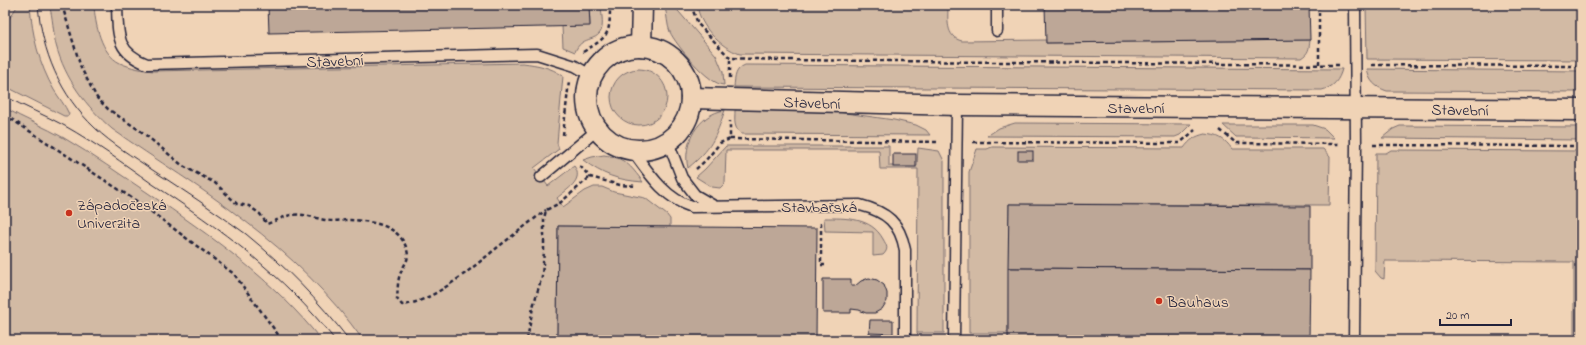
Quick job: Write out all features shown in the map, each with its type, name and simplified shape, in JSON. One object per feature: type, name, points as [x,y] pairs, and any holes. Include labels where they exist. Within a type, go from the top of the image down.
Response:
[{"type":"street","points":[[641,46],[642,5]]},
{"type":"street","points":[[631,46],[641,46],[663,52],[676,62],[686,76],[690,87],[691,98],[690,109],[682,127],[668,142],[651,149],[632,150],[613,144],[597,130],[592,122],[587,104],[588,85],[583,71],[612,54],[631,46]]},
{"type":"street","name":"Stavební","points":[[691,98],[957,106],[1581,110]]},
{"type":"lane","name":"Stavební","points":[[117,5],[120,41],[126,52],[135,60],[147,64],[537,54],[583,71]]},
{"type":"lane","points":[[997,5],[997,31]]},
{"type":"lane","points":[[1354,340],[1356,145],[1355,5]]},
{"type":"lane","points":[[954,340],[957,106]]},
{"type":"lane","points":[[541,177],[597,130]]},
{"type":"lane","points":[[668,142],[682,178],[695,195],[714,206]]},
{"type":"lane","name":"Stavbařská","points":[[632,150],[652,176],[666,191],[682,204],[692,207],[860,205],[875,209],[888,216],[903,236],[905,250],[905,340]]},
{"type":"path","points":[[5,12],[9,5]]},
{"type":"path","points":[[62,5],[81,68],[97,98],[108,109],[142,132],[183,166],[215,183],[237,204],[248,206],[260,214],[267,224],[292,214],[309,215],[326,220],[350,220],[376,224],[393,230],[403,238],[408,251],[408,262],[400,273],[398,285],[397,299],[402,305],[412,304],[442,289],[546,210],[560,203],[590,177],[562,144],[567,83],[583,71],[581,53],[603,40],[610,27],[610,5]]},
{"type":"path","points":[[691,5],[698,24],[730,58],[730,81]]},
{"type":"path","points":[[1319,5],[1319,64]]},
{"type":"path","points":[[730,58],[788,60],[1581,66]]},
{"type":"path","points":[[5,115],[141,204],[234,274],[282,340]]},
{"type":"path","points":[[730,139],[1180,143],[1193,130],[1200,130]]},
{"type":"path","points":[[1214,130],[1221,130],[1236,143],[1581,146]]},
{"type":"path","points":[[527,340],[533,307],[542,276],[546,210]]},
{"type":"shaded area","points":[[18,5],[30,5],[32,27],[40,60],[54,90],[69,114],[68,116],[64,116],[5,86],[5,25]]},
{"type":"shaded area","points":[[49,5],[94,5],[100,38],[113,59],[120,63],[150,71],[523,63],[549,68],[563,76],[557,143],[559,149],[534,168],[548,186],[574,166],[577,171],[576,180],[557,198],[563,207],[585,191],[594,187],[602,187],[614,192],[645,198],[667,215],[670,219],[670,227],[558,226],[557,340],[363,340],[323,291],[278,247],[213,197],[112,129],[102,120],[85,101],[65,69],[56,45]]},
{"type":"shaded area","points":[[589,5],[601,5],[601,31],[596,37],[581,44],[575,52],[563,47],[562,26],[590,25]]},
{"type":"shaded area","points":[[697,5],[948,5],[950,32],[957,39],[962,41],[1046,40],[1046,43],[1310,40],[1306,54],[1301,58],[740,54],[725,46],[712,35],[702,21]]},
{"type":"shaded area","points":[[1366,5],[1581,5],[1581,60],[1367,59]]},
{"type":"shaded area","points":[[665,7],[675,8],[716,55],[723,72],[724,85],[710,79],[679,46],[670,32]]},
{"type":"shaded area","points":[[745,65],[1342,69],[1335,82],[1330,87],[1322,90],[734,87],[737,71]]},
{"type":"shaded area","points":[[639,69],[650,71],[659,77],[665,86],[667,97],[665,108],[659,117],[650,123],[639,125],[628,123],[619,117],[613,108],[611,97],[613,86],[619,77],[628,71]]},
{"type":"shaded area","points":[[1367,69],[1581,71],[1581,92],[1387,91],[1379,88],[1373,83],[1369,77]]},
{"type":"shaded area","name":"Západočeská Univerzita","points":[[5,108],[57,134],[172,209],[262,278],[303,318],[321,340],[5,340]]},
{"type":"shaded area","points":[[725,110],[715,136],[708,149],[688,168],[687,149],[694,132],[707,117]]},
{"type":"shaded area","points":[[735,110],[838,112],[894,120],[916,125],[926,130],[930,135],[741,134],[736,126]]},
{"type":"shaded area","points":[[1015,123],[1191,124],[1180,135],[1175,137],[987,136],[999,128]]},
{"type":"shaded area","points":[[1223,125],[1313,125],[1325,129],[1334,138],[1236,137]]},
{"type":"shaded area","points":[[1400,126],[1581,127],[1581,140],[1382,138],[1393,129]]},
{"type":"shaded area","points":[[1205,134],[1214,135],[1221,138],[1232,149],[1323,149],[1330,157],[1329,205],[1009,204],[1008,333],[969,333],[969,172],[977,149],[987,149],[992,147],[1184,148],[1193,139]]},
{"type":"shaded area","points":[[726,146],[889,146],[889,166],[917,166],[918,148],[939,151],[944,161],[944,333],[917,333],[918,169],[880,169],[879,150],[726,150],[725,183],[720,188],[712,187],[696,177]]},
{"type":"shaded area","points":[[1391,150],[1581,151],[1581,340],[1574,340],[1574,262],[1385,261],[1384,279],[1381,278],[1375,271],[1376,153],[1386,153]]},
{"type":"shaded area","points":[[604,155],[622,160],[643,182],[625,180],[611,176],[583,160]]},
{"type":"shaded area","points":[[824,218],[857,220],[872,226],[886,244],[886,251],[883,255],[873,256],[873,232],[825,231]]},
{"type":"building","points":[[268,5],[589,5],[590,26],[269,33]]},
{"type":"building","points":[[1045,5],[1309,5],[1310,40],[1046,43]]},
{"type":"building","points":[[1018,151],[1033,151],[1033,160],[1018,160]]},
{"type":"building","points":[[893,154],[916,154],[916,167],[893,167]]},
{"type":"building","points":[[1009,204],[1310,206],[1310,270],[1008,268]]},
{"type":"building","points":[[558,226],[817,228],[816,340],[557,340]]},
{"type":"building","name":"Bauhaus","points":[[1008,268],[1310,270],[1309,340],[1008,340]]},
{"type":"building","points":[[869,278],[877,280],[884,285],[887,293],[887,301],[882,309],[875,313],[866,313],[851,309],[851,313],[823,313],[823,279],[851,279],[851,286],[855,286],[861,281]]},
{"type":"building","points":[[870,320],[893,320],[893,334],[869,333]]},
{"type":"tram line","points":[[38,5],[44,39],[55,72],[72,101],[95,128],[115,145],[246,234],[313,297],[349,340]]},
{"type":"tram line","points":[[5,96],[65,126],[87,139],[202,218],[250,254],[272,273],[315,316],[335,340]]},
{"type":"place","name":"Západočeská Univerzita","points":[[69,213]]},
{"type":"place","name":"Bauhaus","points":[[1159,301]]}]
